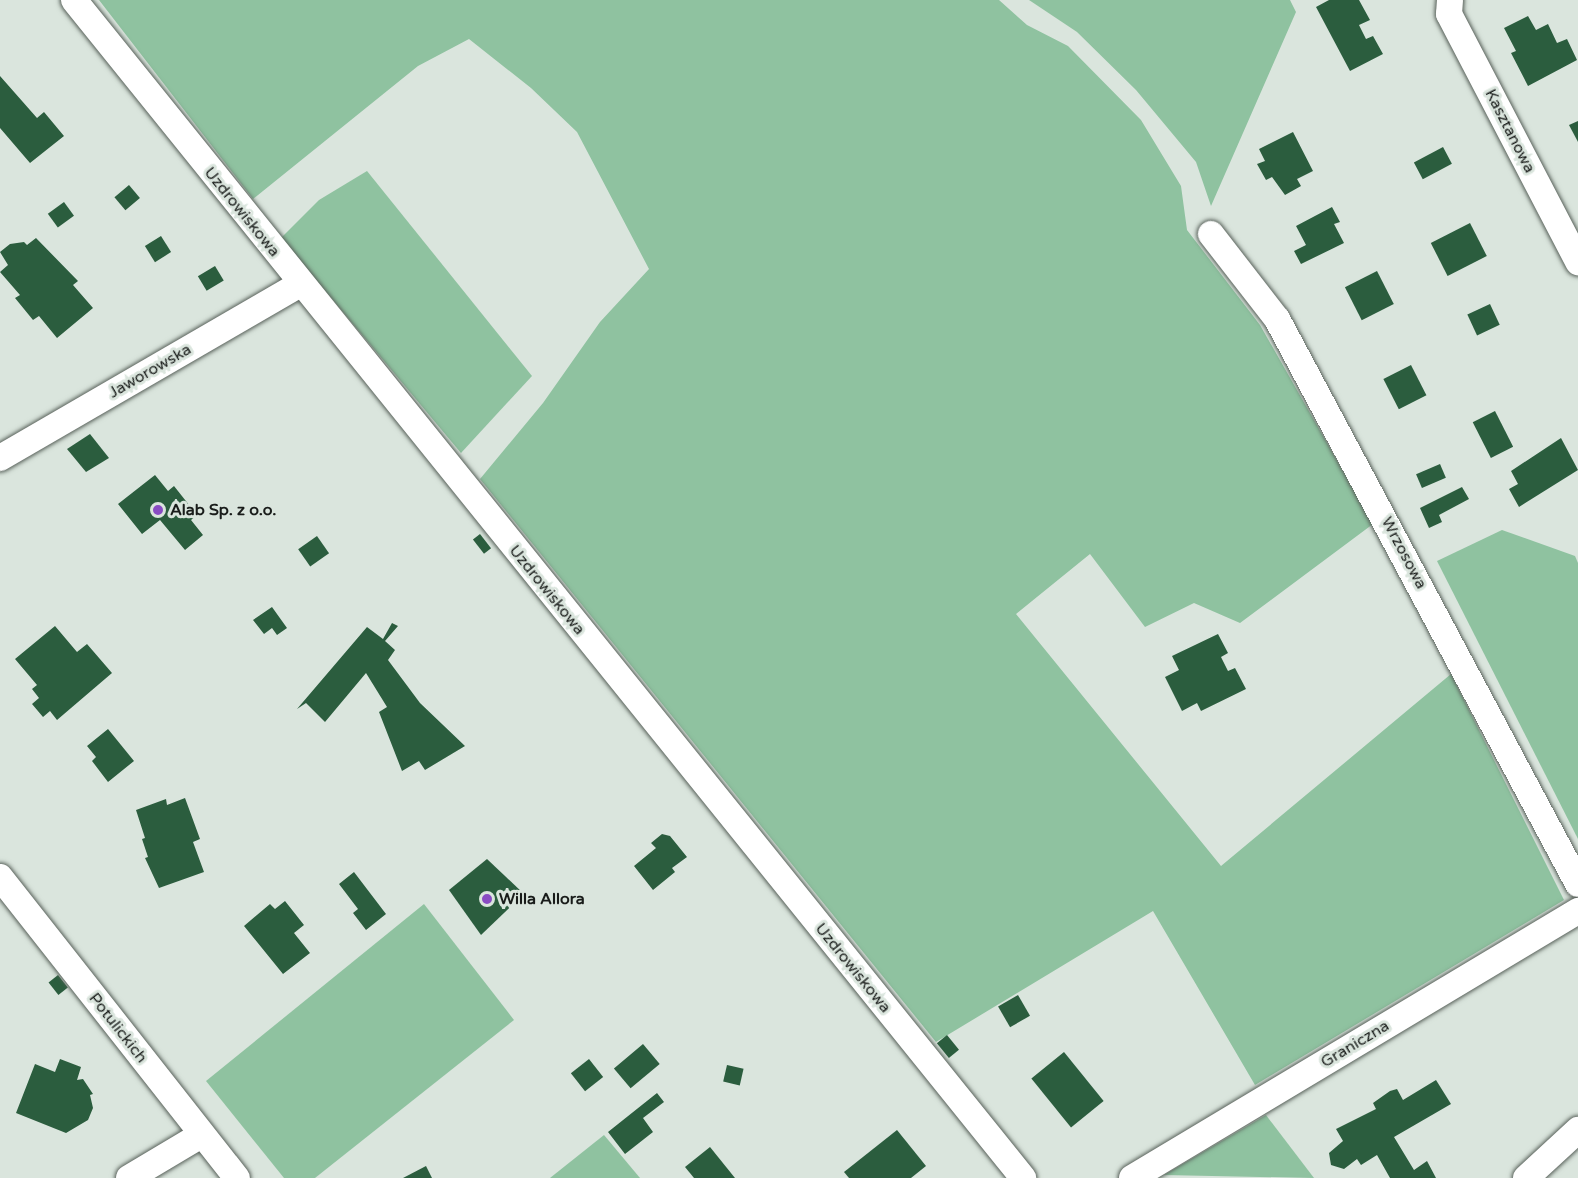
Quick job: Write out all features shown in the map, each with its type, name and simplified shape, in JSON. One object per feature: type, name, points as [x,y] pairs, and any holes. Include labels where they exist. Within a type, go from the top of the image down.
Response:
[{"type":"street","name":"Uzdrowiskowa","points":[[74,0],[300,284],[1023,1178]]},
{"type":"street","name":"Kasztanowa","points":[[1449,0],[1449,14],[1578,262]]},
{"type":"street","name":"Wrzosowa","points":[[1211,234],[1277,319],[1578,884]]},
{"type":"street","name":"Jaworowska","points":[[0,458],[300,284]]},
{"type":"street","name":"Potulickich","points":[[0,877],[237,1178]]},
{"type":"street","name":"Graniczna","points":[[1132,1178],[1578,911]]},
{"type":"street","points":[[1526,1178],[1578,1131]]},
{"type":"street","points":[[129,1178],[201,1135]]},
{"type":"green space","points":[[99,0],[999,0],[1027,25],[1068,46],[1141,120],[1181,186],[1187,230],[1260,325],[1373,524],[1240,623],[1194,603],[1145,627],[1090,554],[1016,614],[1221,866],[1451,674],[1564,900],[1255,1085],[1153,911],[936,1042],[480,479],[543,403],[600,322],[649,269],[577,132],[531,88],[469,39],[418,66],[253,199]]},
{"type":"green space","points":[[1029,0],[1290,0],[1296,12],[1211,206],[1196,162],[1136,90],[1077,32]]},
{"type":"green space","points":[[367,171],[532,376],[461,453],[281,238],[319,200]]},
{"type":"green space","points":[[1502,530],[1575,556],[1578,563],[1578,839],[1437,561]]},
{"type":"green space","points":[[424,904],[514,1020],[315,1178],[284,1178],[206,1081]]},
{"type":"green space","points":[[1266,1115],[1314,1178],[1164,1175]]},
{"type":"green space","points":[[604,1135],[640,1178],[550,1178]]},
{"type":"building","points":[[1329,0],[1359,0],[1370,20],[1359,25],[1366,39],[1373,36],[1383,54],[1350,71],[1316,7]]},
{"type":"building","points":[[1528,16],[1536,30],[1548,24],[1557,43],[1567,39],[1577,60],[1528,86],[1511,53],[1516,51],[1504,28]]},
{"type":"building","points":[[0,76],[37,118],[44,112],[64,136],[30,163],[0,128]]},
{"type":"building","points":[[1578,121],[1578,142],[1569,125]]},
{"type":"building","points":[[1293,132],[1313,171],[1297,179],[1301,186],[1285,195],[1272,177],[1266,180],[1257,164],[1265,161],[1259,149]]},
{"type":"building","points":[[1443,147],[1452,164],[1423,179],[1414,162]]},
{"type":"building","points":[[129,185],[140,198],[125,210],[114,197]]},
{"type":"building","points":[[64,202],[74,216],[58,228],[48,214]]},
{"type":"building","points":[[1332,207],[1340,222],[1334,224],[1344,243],[1301,264],[1294,251],[1306,245],[1296,226]]},
{"type":"building","points":[[1470,223],[1487,256],[1448,276],[1431,243]]},
{"type":"building","points":[[161,236],[171,252],[155,262],[145,246]]},
{"type":"building","points":[[36,238],[78,281],[73,285],[93,308],[57,338],[39,316],[33,320],[15,298],[20,295],[0,272],[8,265],[0,252],[10,244],[24,242],[27,245]]},
{"type":"building","points":[[215,266],[224,281],[207,291],[198,276]]},
{"type":"building","points":[[1377,271],[1394,304],[1362,320],[1345,287]]},
{"type":"building","points":[[1490,304],[1500,325],[1477,335],[1467,315]]},
{"type":"building","points":[[1411,365],[1426,395],[1399,409],[1383,379]]},
{"type":"building","points":[[1495,411],[1513,447],[1491,458],[1473,422]]},
{"type":"building","points":[[90,434],[109,458],[86,472],[67,449]]},
{"type":"building","points":[[1561,438],[1578,470],[1519,507],[1509,489],[1518,484],[1511,471]]},
{"type":"building","points":[[1440,464],[1446,478],[1422,488],[1416,474]]},
{"type":"building","name":"Alab Sp. z o.o.","points":[[155,475],[168,491],[174,486],[197,515],[191,520],[203,535],[185,550],[160,520],[142,534],[118,504]]},
{"type":"building","points":[[1462,487],[1469,499],[1439,515],[1442,522],[1429,528],[1420,508]]},
{"type":"building","points":[[480,534],[491,548],[484,554],[473,540]]},
{"type":"building","points":[[317,536],[329,553],[310,566],[298,549]]},
{"type":"building","points":[[272,607],[287,628],[277,635],[272,628],[264,634],[253,620]]},
{"type":"building","points":[[392,623],[398,626],[385,641],[395,650],[388,660],[420,703],[465,746],[425,770],[419,761],[402,771],[379,712],[387,707],[366,673],[325,722],[306,703],[297,709],[367,627],[383,639]]},
{"type":"building","points":[[55,626],[77,652],[87,644],[112,673],[57,720],[50,711],[43,717],[32,704],[39,698],[32,689],[37,685],[15,659]]},
{"type":"building","points":[[1218,634],[1228,653],[1221,657],[1228,671],[1235,668],[1246,689],[1201,711],[1197,703],[1182,711],[1165,677],[1179,670],[1172,656]]},
{"type":"building","points":[[108,729],[134,761],[108,782],[92,761],[96,757],[87,746]]},
{"type":"building","points":[[185,798],[200,839],[193,842],[204,872],[159,888],[145,858],[148,857],[142,839],[145,838],[136,810],[166,799],[167,805]]},
{"type":"building","points":[[662,834],[670,836],[687,857],[672,868],[675,872],[653,890],[634,866],[656,848],[651,843]]},
{"type":"building","name":"Willa Allora","points":[[487,859],[524,894],[481,935],[449,890]]},
{"type":"building","points":[[354,872],[386,914],[366,930],[353,913],[358,909],[339,884]]},
{"type":"building","points":[[285,901],[304,925],[294,933],[310,953],[283,974],[244,926],[270,904],[275,909]]},
{"type":"building","points":[[58,975],[68,988],[58,995],[49,982]]},
{"type":"building","points":[[1018,995],[1030,1016],[1010,1027],[998,1006]]},
{"type":"building","points":[[947,1035],[959,1050],[949,1058],[937,1043]]},
{"type":"building","points":[[643,1044],[660,1064],[631,1088],[614,1068]]},
{"type":"building","points":[[1064,1052],[1104,1101],[1071,1127],[1031,1078]]},
{"type":"building","points":[[60,1059],[81,1067],[77,1080],[83,1079],[93,1094],[90,1095],[93,1108],[88,1120],[66,1133],[16,1113],[35,1064],[55,1072]]},
{"type":"building","points":[[589,1059],[603,1077],[585,1091],[571,1073]]},
{"type":"building","points":[[727,1065],[744,1069],[740,1085],[723,1082]]},
{"type":"building","points":[[1436,1080],[1451,1104],[1394,1137],[1414,1170],[1427,1161],[1436,1178],[1390,1178],[1377,1155],[1361,1165],[1357,1159],[1344,1169],[1331,1165],[1329,1153],[1343,1141],[1336,1129],[1376,1109],[1373,1103],[1390,1091],[1397,1089],[1403,1100]]},
{"type":"building","points":[[657,1093],[664,1102],[643,1118],[653,1132],[625,1154],[608,1132]]},
{"type":"building","points":[[897,1130],[926,1166],[911,1178],[849,1178],[844,1172]]},
{"type":"building","points":[[710,1147],[735,1178],[694,1178],[685,1167]]},
{"type":"building","points":[[426,1166],[432,1178],[403,1178]]},
{"type":"place","name":"Alab Sp. z o.o.","points":[[158,510]]},
{"type":"place","name":"Willa Allora","points":[[487,899]]}]
